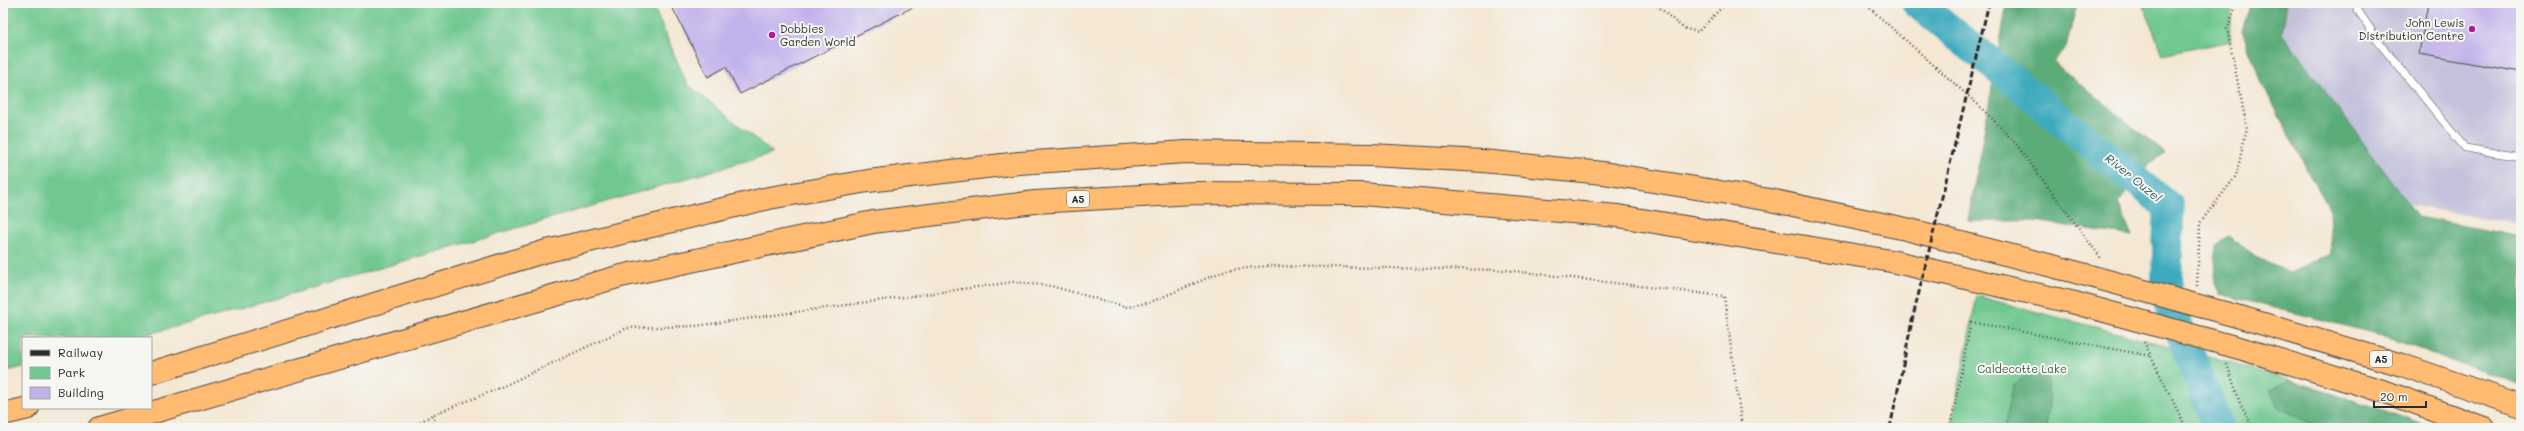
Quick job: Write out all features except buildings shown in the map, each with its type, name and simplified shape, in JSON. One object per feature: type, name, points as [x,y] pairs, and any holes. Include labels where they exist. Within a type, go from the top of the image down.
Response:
[{"type":"highway","name":"A5","points":[[152,372],[543,252],[769,198],[868,181],[1019,163],[1178,153],[1371,155],[1483,161],[1603,173],[1770,200],[1906,228],[2240,317],[2402,365],[2521,406]]},
{"type":"highway","name":"A5","points":[[99,428],[621,276],[873,222],[1035,202],[1194,193],[1362,194],[1618,216],[1891,261],[2075,303],[2246,350],[2386,392],[2484,428]]},
{"type":"highway","points":[[3,414],[24,409]]},
{"type":"lane","points":[[2358,3],[2357,9],[2381,45],[2465,148],[2521,157]]},
{"type":"path","points":[[1654,3],[1683,28],[1698,32],[1726,3]]},
{"type":"path","points":[[1864,3],[1984,110],[2016,144],[2104,262]]},
{"type":"path","points":[[2197,287],[2200,223],[2236,176],[2247,128],[2227,29],[2237,3]]},
{"type":"path","points":[[410,428],[432,415],[495,390],[627,328],[695,326],[1013,282],[1051,286],[1127,306],[1151,302],[1226,270],[1268,266],[1505,270],[1724,296],[1742,428]]},
{"type":"path","points":[[1950,428],[1971,322],[2150,356]]},
{"type":"path","points":[[2140,335],[2186,428]]},
{"type":"path","points":[[2225,356],[2240,404],[2253,428]]},
{"type":"path","points":[[432,415],[436,428]]},
{"type":"shaded area","points":[[2287,3],[2521,3],[2521,225],[2409,205],[2282,32]]},
{"type":"green space","points":[[3,3],[652,3],[687,84],[773,153],[213,317],[137,337],[22,337],[22,367],[3,372]]},
{"type":"green space","points":[[2007,3],[2077,3],[2066,48],[2053,62],[2165,153],[2149,164],[2118,203],[2132,236],[2035,221],[1968,221]]},
{"type":"green space","points":[[2143,3],[2232,3],[2230,41],[2162,55]]},
{"type":"green space","points":[[2251,3],[2287,3],[2282,33],[2418,217],[2521,237],[2521,385],[2377,334],[2220,294],[2215,284],[2216,246],[2228,236],[2257,257],[2289,273],[2331,253],[2329,208],[2262,83],[2242,31]]},
{"type":"green space","name":"Caldecotte Lake","points":[[1977,296],[2263,372],[2376,408],[2431,428],[1950,428]]},
{"type":"green space","points":[[2031,370],[2048,380],[2049,405],[2046,428],[2004,428],[2013,387]]},
{"type":"green space","points":[[2289,381],[2380,409],[2431,428],[2320,428],[2278,407],[2270,390]]},
{"type":"waterway","name":"River Ouzel","points":[[1917,3],[2169,207],[2166,296],[2219,428]]},
{"type":"railway","points":[[1890,428],[1912,321],[1989,3]]},
{"type":"place","name":"John Lewis Distribution Centre","points":[[2472,29]]},
{"type":"place","name":"Dobbies Garden World","points":[[772,35]]}]
